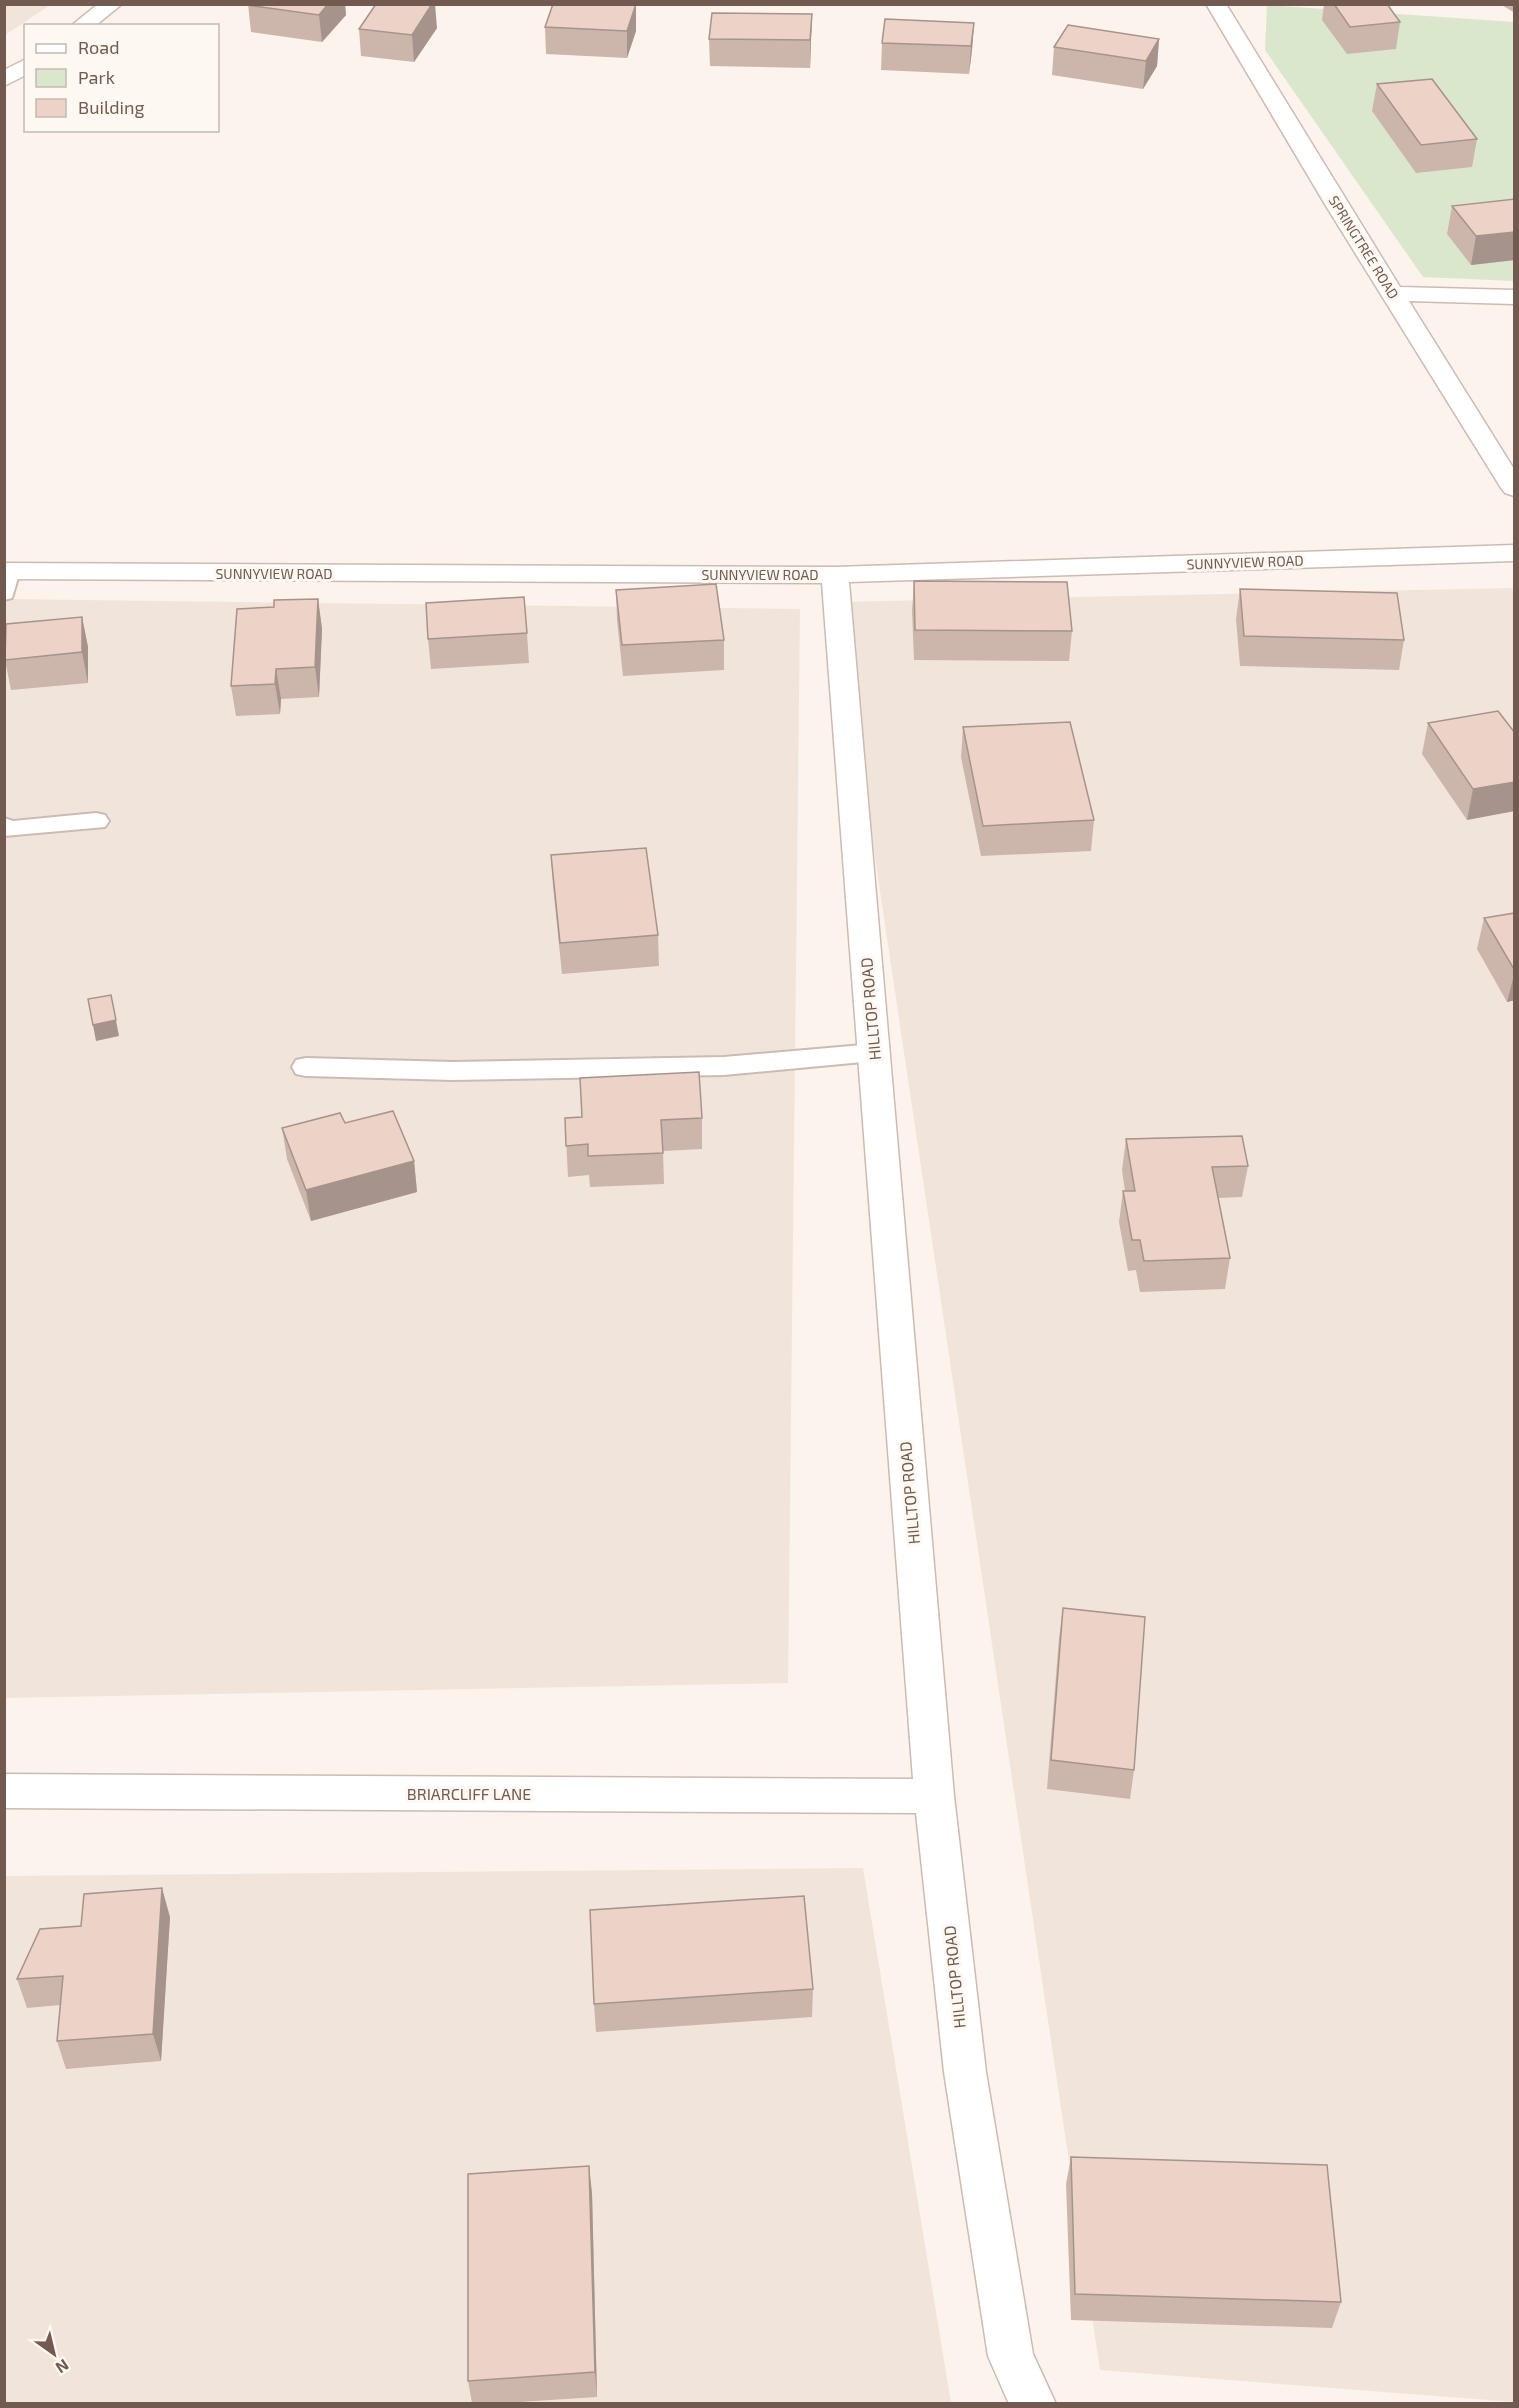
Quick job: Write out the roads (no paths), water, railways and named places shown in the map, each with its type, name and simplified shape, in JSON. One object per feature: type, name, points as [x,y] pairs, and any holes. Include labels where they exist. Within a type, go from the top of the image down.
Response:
[{"type":"street","points":[[84,24],[112,4]]},
{"type":"street","name":"SPRINGTREE ROAD","points":[[1216,4],[1392,294],[1515,488]]},
{"type":"street","points":[[4,80],[24,66]]},
{"type":"street","points":[[1392,294],[1515,297]]},
{"type":"street","name":"SUNNYVIEW ROAD","points":[[6,579],[835,575],[1515,553]]},
{"type":"street","name":"HILLTOP ROAD","points":[[835,575],[934,1796],[965,2072],[1009,2344],[1011,2356],[1033,2403]]},
{"type":"street","name":"BRIARCLIFF LANE","points":[[4,1791],[934,1796]]},
{"type":"lane","points":[[4,826],[7,829],[96,821]]},
{"type":"lane","points":[[306,1067],[453,1071],[712,1066],[874,1053]]}]
